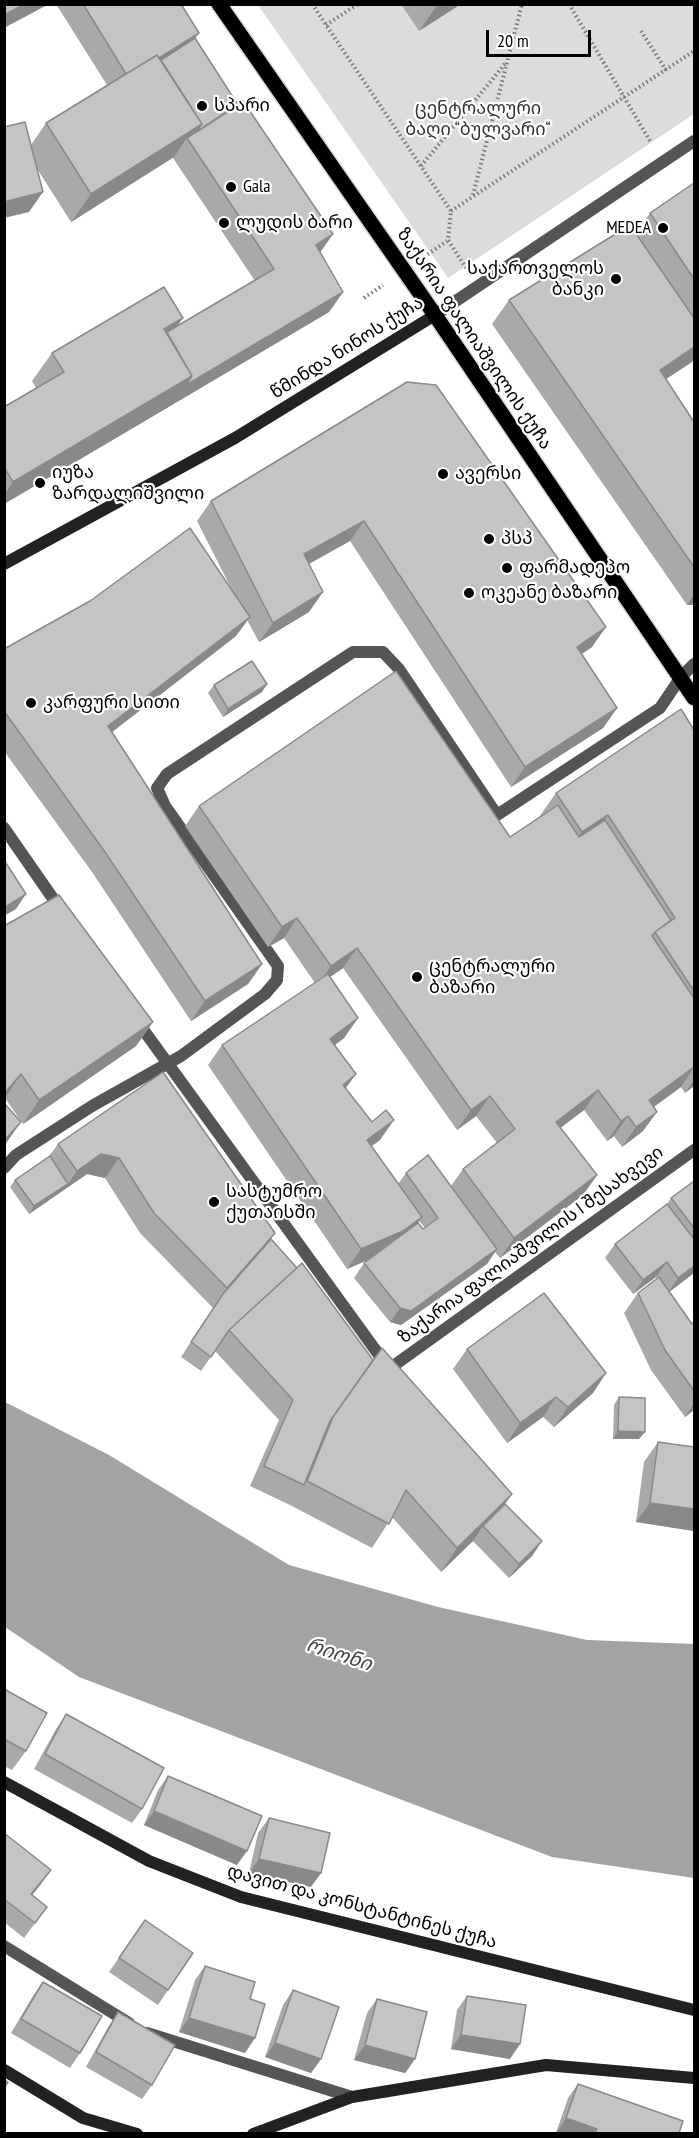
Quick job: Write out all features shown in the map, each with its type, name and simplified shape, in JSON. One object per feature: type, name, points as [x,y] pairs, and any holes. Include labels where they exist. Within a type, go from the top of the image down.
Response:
[{"type":"main road","name":"ზაქარია ფალიაშვილის ქუჩა","points":[[219,4],[435,315],[694,698]]},
{"type":"main road","name":"წმინდა ნინოს ქუჩა","points":[[4,564],[234,438],[435,315]]},
{"type":"main road","name":"დავით და კონსტანტინეს ქუჩა","points":[[4,1782],[149,1861],[242,1897],[694,2010]]},
{"type":"main road","points":[[253,2133],[352,2097],[546,2065],[694,2078]]},
{"type":"main road","points":[[4,2070],[83,2118],[137,2133]]},
{"type":"street","name":"წმინდა ნინოს ქუჩა","points":[[435,315],[694,141]]},
{"type":"street","points":[[4,1168],[16,1155],[92,1106],[167,1064],[265,994],[277,980],[278,966],[165,806],[158,788],[167,774],[353,652],[383,652],[399,669],[497,815],[660,708],[681,677],[694,664]]},
{"type":"street","points":[[4,828],[66,916]]},
{"type":"street","points":[[127,1005],[167,1064]]},
{"type":"street","name":"ზაქარია ფალიაშვილის I შესახვევი","points":[[167,1064],[393,1373],[694,1150]]},
{"type":"street","points":[[4,1946],[141,2031],[352,2097]]},
{"type":"path","points":[[312,4],[450,211],[448,240],[478,286]]},
{"type":"path","points":[[326,25],[358,4]]},
{"type":"path","points":[[473,196],[522,4]]},
{"type":"path","points":[[569,4],[663,162]]},
{"type":"path","points":[[641,31],[666,70]]},
{"type":"path","points":[[450,211],[694,51]]},
{"type":"path","points":[[421,166],[508,61]]},
{"type":"green space","name":"ცენტრალური ბაღი “ბულვარი“","points":[[258,5],[694,5],[694,114],[448,278]]},
{"type":"water","name":"რიონი","points":[[5,1402],[109,1455],[289,1565],[438,1607],[587,1640],[694,1644],[694,1878],[552,1857],[79,1677],[5,1627]]},
{"type":"building","points":[[4,4],[25,4],[4,15]]},
{"type":"building","points":[[83,4],[181,4],[199,33],[159,58],[157,55],[126,74]]},
{"type":"building","points":[[195,38],[238,105],[195,133],[202,124],[161,60]]},
{"type":"building","points":[[157,55],[202,124],[91,194],[46,123]]},
{"type":"building","points":[[243,101],[333,234],[316,245],[343,292],[186,385],[192,376],[167,332],[274,269],[187,138]]},
{"type":"building","points":[[25,122],[43,192],[4,202],[4,127]]},
{"type":"building","points":[[694,183],[694,279],[650,213]]},
{"type":"building","points":[[630,225],[694,318],[694,347],[660,370],[694,422],[694,567],[509,300]]},
{"type":"building","points":[[164,287],[183,318],[164,329],[192,376],[13,482],[4,467],[4,407],[64,372],[52,353]]},
{"type":"building","name":"ოკეანე ბაზარი","points":[[407,382],[436,385],[606,627],[577,647],[617,708],[525,767],[364,521],[304,554],[323,592],[273,623],[211,501]]},
{"type":"building","points":[[190,528],[250,617],[108,726],[262,964],[205,1001],[105,852],[4,711],[4,649],[90,601]]},
{"type":"building","points":[[252,661],[267,684],[228,709],[214,685]]},
{"type":"building","points":[[396,671],[510,837],[558,805],[579,837],[605,820],[671,920],[652,936],[694,998],[694,1067],[649,1100],[657,1112],[636,1127],[628,1116],[621,1121],[598,1090],[556,1122],[597,1175],[514,1238],[463,1169],[515,1129],[490,1096],[471,1110],[357,948],[331,966],[297,918],[282,927],[199,806]]},
{"type":"building","points":[[681,709],[694,730],[694,991],[655,932],[675,918],[608,815],[582,832],[556,793]]},
{"type":"building","points":[[4,860],[26,894],[4,908]]},
{"type":"building","points":[[59,895],[153,1022],[39,1100],[21,1074],[4,1094],[4,926]]},
{"type":"building","points":[[328,974],[358,1018],[330,1039],[356,1074],[343,1085],[372,1122],[386,1110],[394,1120],[367,1140],[422,1217],[403,1231],[361,1249],[222,1045]]},
{"type":"building","points":[[163,1072],[275,1233],[227,1288],[154,1213],[119,1158],[101,1154],[77,1171],[58,1144]]},
{"type":"building","points":[[4,1103],[21,1122],[4,1141]]},
{"type":"building","points":[[428,1155],[497,1249],[411,1311],[400,1308],[364,1263],[418,1223],[423,1229],[438,1218],[406,1173]]},
{"type":"building","points":[[50,1156],[68,1184],[34,1206],[15,1180]]},
{"type":"building","points":[[694,1181],[694,1228],[671,1198]]},
{"type":"building","points":[[667,1204],[694,1239],[694,1266],[678,1278],[667,1262],[643,1280],[615,1244]]},
{"type":"building","points":[[271,1239],[297,1268],[229,1330],[211,1357],[191,1342],[223,1294]]},
{"type":"building","points":[[302,1263],[373,1360],[330,1421],[304,1485],[264,1466],[293,1400],[229,1330]]},
{"type":"building","points":[[659,1277],[692,1324],[694,1322],[694,1391],[665,1350],[638,1293]]},
{"type":"building","points":[[544,1293],[606,1373],[568,1407],[556,1397],[520,1423],[467,1349]]},
{"type":"building","points":[[382,1348],[512,1494],[457,1548],[406,1490],[389,1524],[307,1481],[333,1417]]},
{"type":"building","points":[[619,1397],[645,1398],[645,1432],[618,1431]]},
{"type":"building","points":[[658,1442],[694,1447],[694,1509],[650,1503]]},
{"type":"building","points":[[505,1504],[542,1541],[519,1564],[483,1526]]},
{"type":"building","points":[[4,1689],[47,1713],[26,1751],[4,1739]]},
{"type":"building","points":[[66,1714],[164,1768],[142,1809],[45,1754]]},
{"type":"building","points":[[168,1776],[262,1816],[247,1851],[154,1811]]},
{"type":"building","points":[[269,1818],[330,1833],[321,1873],[259,1859]]},
{"type":"building","points":[[4,1833],[51,1870],[31,1894],[47,1907],[35,1923],[4,1899]]},
{"type":"building","points":[[145,1920],[193,1953],[168,1990],[119,1958]]},
{"type":"building","points":[[205,1966],[255,1982],[250,1999],[265,2004],[255,2038],[189,2018]]},
{"type":"building","points":[[43,1982],[102,2016],[80,2053],[21,2019]]},
{"type":"building","points":[[293,1990],[339,2007],[321,2059],[275,2043]]},
{"type":"building","points":[[467,1996],[526,2005],[520,2044],[461,2035]]},
{"type":"building","points":[[377,1999],[427,2012],[415,2059],[365,2045]]},
{"type":"building","points":[[118,2012],[175,2045],[152,2085],[96,2052]]},
{"type":"building","points":[[578,2084],[683,2121],[679,2133],[595,2133],[597,2129],[566,2118]]},
{"type":"place","name":"სპარი","points":[[202,106]]},
{"type":"place","name":"Gala","points":[[231,187]]},
{"type":"place","name":"ლუდის ბარი","points":[[224,223]]},
{"type":"place","name":"MEDEA","points":[[663,228]]},
{"type":"place","name":"საქართველოს ბანკი","points":[[616,279]]},
{"type":"place","name":"ავერსი","points":[[443,474]]},
{"type":"place","name":"იუზა ზარდალიშვილი","points":[[40,483]]},
{"type":"place","name":"პსპ","points":[[489,539]]},
{"type":"place","name":"ფარმადეპო","points":[[507,568]]},
{"type":"place","name":"ოკეანე ბაზარი","points":[[469,593]]},
{"type":"place","name":"კარფური სითი","points":[[31,703]]},
{"type":"place","name":"ცენტრალური ბაზარი","points":[[417,977]]},
{"type":"place","name":"სასტუმრო ქუთაისში","points":[[214,1202]]}]
